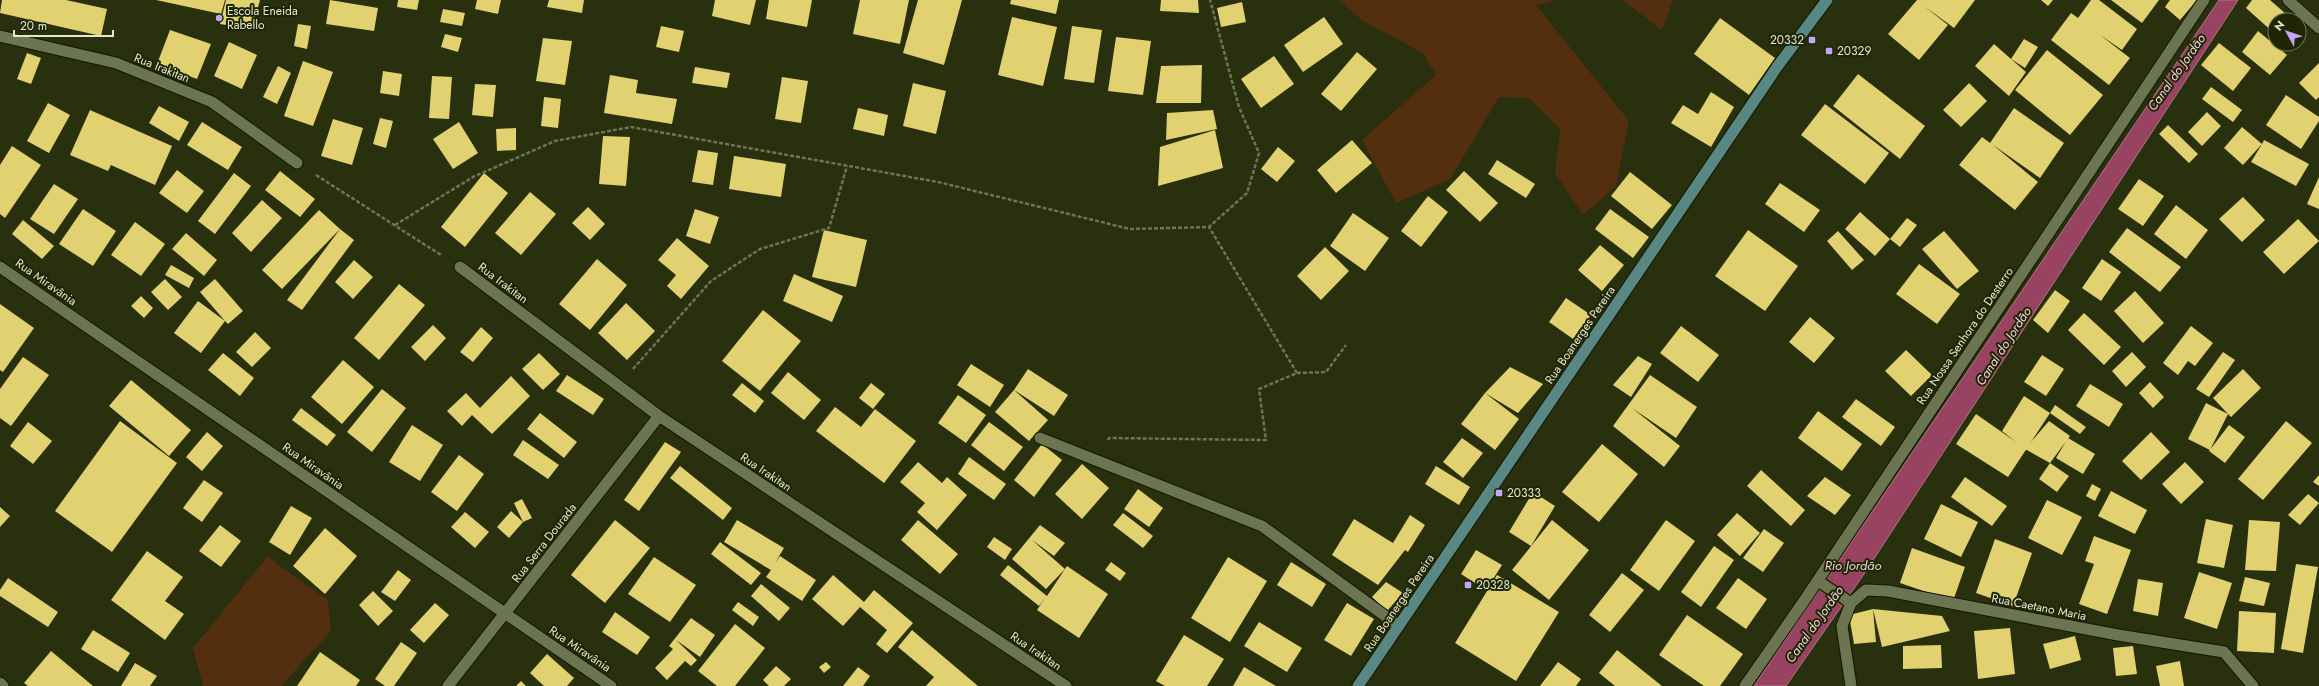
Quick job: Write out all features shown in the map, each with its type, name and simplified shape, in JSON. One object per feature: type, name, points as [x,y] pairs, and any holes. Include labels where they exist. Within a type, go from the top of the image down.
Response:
[{"type":"main road","name":"Rua Boanerges Pereira","points":[[1358,686],[1777,68],[1827,0]]},
{"type":"street","name":"Rua Nossa Senhora do Desterro","points":[[1745,686],[1820,582],[2204,0]]},
{"type":"street","points":[[2288,0],[2319,28]]},
{"type":"street","name":"Rua Irakitan","points":[[0,36],[116,63],[212,102],[297,163]]},
{"type":"street","name":"Rua Miravânia","points":[[0,266],[611,686]]},
{"type":"street","name":"Rua Irakitan","points":[[460,267],[659,416],[1066,686]]},
{"type":"street","name":"Rua Serra Dourada","points":[[448,686],[659,416]]},
{"type":"street","points":[[1040,438],[1262,526],[1399,626]]},
{"type":"street","points":[[1820,582],[1849,602],[1843,618],[1842,626],[1851,686]]},
{"type":"street","name":"Rua Caetano Maria","points":[[1849,602],[1866,590],[1888,591],[2118,635],[2224,652],[2252,686]]},
{"type":"street","points":[[0,682],[3,686]]},
{"type":"path","points":[[395,225],[474,177],[555,141],[631,127],[938,182],[1130,229],[1209,227],[1247,193],[1259,153],[1239,107],[1210,0]]},
{"type":"path","points":[[297,163],[460,267]]},
{"type":"path","points":[[619,386],[711,281],[760,249],[829,228],[847,166]]},
{"type":"path","points":[[1209,227],[1297,374]]},
{"type":"path","points":[[1100,461],[1109,438],[1266,440],[1260,389],[1297,374],[1326,372],[1346,345]]},
{"type":"shaded area","points":[[1339,0],[1556,0],[1536,5],[1629,121],[1616,186],[1583,215],[1555,173],[1560,129],[1529,98],[1499,97],[1450,179],[1396,203],[1362,140],[1436,75],[1423,53],[1363,21]]},
{"type":"shaded area","points":[[1622,0],[1673,0],[1662,30]]},
{"type":"shaded area","points":[[268,556],[328,600],[331,631],[281,686],[203,686],[193,648]]},
{"type":"water","name":"Rio Jordão","points":[[2219,0],[2238,0],[1864,574],[1786,686],[1754,686]]},
{"type":"building","points":[[2,0],[66,0],[107,9],[101,36],[0,13]]},
{"type":"building","points":[[156,0],[225,0],[221,14]]},
{"type":"building","points":[[226,0],[260,0],[252,29],[220,24]]},
{"type":"building","points":[[330,0],[378,8],[374,31],[326,24]]},
{"type":"building","points":[[398,0],[419,0],[417,10],[397,7]]},
{"type":"building","points":[[477,0],[501,0],[498,14],[475,9]]},
{"type":"building","points":[[549,0],[584,0],[582,13],[547,7]]},
{"type":"building","points":[[715,0],[756,0],[750,25],[712,16]]},
{"type":"building","points":[[769,0],[812,0],[807,27],[766,19]]},
{"type":"building","points":[[860,0],[909,0],[900,44],[853,34]]},
{"type":"building","points":[[918,0],[962,0],[944,65],[903,53]]},
{"type":"building","points":[[1011,0],[1059,0],[1056,14],[1010,4]]},
{"type":"building","points":[[1161,0],[1198,0],[1199,13],[1160,11]]},
{"type":"building","points":[[1917,0],[1975,0],[1954,28],[1924,6],[1948,25],[1919,60],[1888,34]]},
{"type":"building","points":[[2041,0],[2053,0],[2048,6]]},
{"type":"building","points":[[2091,0],[2099,0],[2137,29],[2122,50],[2100,35],[2130,58],[2109,85],[2051,40],[2071,13],[2078,18]]},
{"type":"building","points":[[2111,0],[2159,0],[2142,23]]},
{"type":"building","points":[[2170,0],[2197,0],[2180,20],[2165,7]]},
{"type":"building","points":[[2252,0],[2270,0],[2284,12],[2267,12],[2267,27],[2246,8]]},
{"type":"building","points":[[1242,2],[1246,22],[1221,27],[1217,8]]},
{"type":"building","points":[[443,9],[465,13],[462,26],[440,22]]},
{"type":"building","points":[[1012,17],[1057,27],[1043,86],[998,75]]},
{"type":"building","points":[[1324,17],[1343,44],[1303,72],[1284,45]]},
{"type":"building","points":[[1720,18],[1775,58],[1749,95],[1694,54]]},
{"type":"building","points":[[298,24],[311,26],[307,49],[294,46]]},
{"type":"building","points":[[661,26],[684,31],[679,52],[656,47]]},
{"type":"building","points":[[1072,26],[1102,30],[1094,83],[1064,79]]},
{"type":"building","points":[[170,30],[211,44],[197,79],[157,64]]},
{"type":"building","points":[[2258,31],[2267,38],[2267,52],[2283,52],[2287,55],[2270,75],[2242,52]]},
{"type":"building","points":[[445,34],[462,38],[458,52],[441,47]]},
{"type":"building","points":[[1116,37],[1151,41],[1143,95],[1108,91]]},
{"type":"building","points":[[543,38],[572,41],[565,85],[536,81]]},
{"type":"building","points":[[2024,39],[2038,47],[2025,68],[2011,59]]},
{"type":"building","points":[[229,42],[257,55],[242,89],[214,76]]},
{"type":"building","points":[[2219,43],[2251,68],[2233,91],[2201,65]]},
{"type":"building","points":[[1994,44],[2026,72],[2009,96],[1975,66]]},
{"type":"building","points":[[2047,50],[2103,95],[2070,135],[2015,90]]},
{"type":"building","points":[[1357,52],[1377,69],[1341,111],[1321,94]]},
{"type":"building","points":[[27,53],[41,58],[31,84],[17,79]]},
{"type":"building","points":[[1274,56],[1294,84],[1261,108],[1241,79]]},
{"type":"building","points":[[303,61],[333,72],[313,126],[284,116]]},
{"type":"building","points":[[2319,63],[2319,97],[2316,100],[2299,83]]},
{"type":"building","points":[[1202,65],[1201,103],[1156,103],[1161,66]]},
{"type":"building","points":[[278,66],[291,73],[277,104],[263,97]]},
{"type":"building","points":[[695,67],[730,73],[727,88],[692,83]]},
{"type":"building","points":[[383,71],[402,74],[399,96],[380,93]]},
{"type":"building","points":[[1858,74],[1925,126],[1900,159],[1833,106]]},
{"type":"building","points":[[610,75],[638,80],[636,93],[677,99],[672,124],[604,113]]},
{"type":"building","points":[[432,76],[452,77],[449,119],[429,118]]},
{"type":"building","points":[[782,77],[808,81],[801,123],[775,119]]},
{"type":"building","points":[[913,83],[946,91],[936,134],[903,126]]},
{"type":"building","points":[[1969,83],[1987,101],[1961,127],[1943,110]]},
{"type":"building","points":[[475,84],[496,85],[493,117],[472,115]]},
{"type":"building","points":[[2211,87],[2242,110],[2233,122],[2202,99]]},
{"type":"building","points":[[1711,92],[1734,107],[1711,147],[1671,123],[1683,105],[1698,114]]},
{"type":"building","points":[[2286,95],[2319,117],[2319,121],[2301,149],[2266,125]]},
{"type":"building","points":[[544,97],[561,99],[558,128],[541,126]]},
{"type":"building","points":[[48,103],[70,115],[49,153],[27,141]]},
{"type":"building","points":[[1825,104],[1889,153],[1865,184],[1801,135]]},
{"type":"building","points":[[159,106],[189,122],[179,141],[149,123]]},
{"type":"building","points":[[858,108],[888,115],[884,136],[853,129]]},
{"type":"building","points":[[2014,108],[2064,143],[2040,178],[1993,145],[2038,182],[2015,210],[1959,165],[1982,137],[1990,143]]},
{"type":"building","points":[[90,110],[172,146],[155,185],[111,165],[108,171],[70,155]]},
{"type":"building","points":[[1213,110],[1217,129],[1166,140],[1167,113]]},
{"type":"building","points":[[2207,112],[2221,126],[2202,146],[2188,132]]},
{"type":"building","points":[[380,118],[393,121],[386,148],[373,144]]},
{"type":"building","points":[[333,119],[363,128],[352,165],[321,156]]},
{"type":"building","points":[[202,122],[242,147],[228,170],[187,145]]},
{"type":"building","points":[[459,122],[478,153],[453,169],[433,139]]},
{"type":"building","points":[[2168,125],[2198,154],[2189,163],[2159,134]]},
{"type":"building","points":[[2242,127],[2262,144],[2243,165],[2224,148]]},
{"type":"building","points":[[516,128],[516,150],[497,151],[496,129]]},
{"type":"building","points":[[1215,130],[1223,168],[1158,186],[1160,147]]},
{"type":"building","points":[[603,136],[630,137],[626,186],[599,184]]},
{"type":"building","points":[[1352,140],[1372,163],[1336,193],[1317,170]]},
{"type":"building","points":[[2264,140],[2309,164],[2296,186],[2251,162]]},
{"type":"building","points":[[12,146],[41,165],[5,218],[0,214],[0,165]]},
{"type":"building","points":[[1278,147],[1295,161],[1277,182],[1261,169]]},
{"type":"building","points":[[698,150],[718,153],[713,185],[692,182]]},
{"type":"building","points":[[734,156],[786,164],[781,197],[729,189]]},
{"type":"building","points":[[1497,160],[1535,184],[1526,198],[1488,174]]},
{"type":"building","points":[[177,170],[204,191],[187,213],[159,193]]},
{"type":"building","points":[[280,171],[315,199],[300,217],[265,190]]},
{"type":"building","points":[[1464,171],[1498,203],[1480,222],[1446,190]]},
{"type":"building","points":[[1630,172],[1672,205],[1652,229],[1611,196]]},
{"type":"building","points":[[234,173],[251,186],[215,234],[198,221]]},
{"type":"building","points":[[484,173],[508,193],[465,247],[441,227]]},
{"type":"building","points":[[2319,177],[2319,209],[2307,204]]},
{"type":"building","points":[[2139,179],[2164,196],[2143,226],[2118,209]]},
{"type":"building","points":[[1780,183],[1820,210],[1804,232],[1765,204]]},
{"type":"building","points":[[54,184],[78,199],[54,234],[30,219]]},
{"type":"building","points":[[530,192],[556,214],[521,255],[495,233]]},
{"type":"building","points":[[1428,196],[1448,212],[1421,247],[1401,231]]},
{"type":"building","points":[[2243,197],[2265,220],[2242,242],[2219,219]]},
{"type":"building","points":[[262,200],[282,218],[251,252],[232,233]]},
{"type":"building","points":[[2176,205],[2208,230],[2186,259],[2154,234]]},
{"type":"building","points":[[588,207],[605,224],[590,240],[572,223]]},
{"type":"building","points":[[83,209],[116,231],[93,266],[59,244]]},
{"type":"building","points":[[695,209],[719,217],[710,244],[686,236]]},
{"type":"building","points":[[1610,209],[1649,237],[1633,258],[1595,229]]},
{"type":"building","points":[[319,210],[340,229],[282,289],[262,270]]},
{"type":"building","points":[[1860,212],[1890,239],[1875,256],[1845,229]]},
{"type":"building","points":[[1353,213],[1389,238],[1365,271],[1330,246]]},
{"type":"building","points":[[1907,218],[1917,225],[1900,247],[1890,239]]},
{"type":"building","points":[[2298,219],[2319,241],[2284,274],[2263,252]]},
{"type":"building","points":[[23,220],[54,246],[42,259],[12,234]]},
{"type":"building","points":[[135,222],[165,244],[141,276],[111,255]]},
{"type":"building","points":[[2127,228],[2181,267],[2160,292],[2109,252]]},
{"type":"building","points":[[340,229],[354,240],[302,310],[287,300]]},
{"type":"building","points":[[824,230],[867,240],[856,287],[812,277]]},
{"type":"building","points":[[1748,230],[1798,266],[1765,311],[1715,276]]},
{"type":"building","points":[[1838,231],[1864,260],[1852,270],[1827,241]]},
{"type":"building","points":[[1944,231],[1979,271],[1957,289],[1922,249]]},
{"type":"building","points":[[186,233],[217,260],[204,276],[172,249]]},
{"type":"building","points":[[677,238],[709,266],[681,299],[667,286],[676,275],[658,260]]},
{"type":"building","points":[[1600,245],[1624,265],[1602,291],[1578,270]]},
{"type":"building","points":[[1325,247],[1349,271],[1321,300],[1297,276]]},
{"type":"building","points":[[597,259],[627,285],[590,330],[559,304]]},
{"type":"building","points":[[2102,259],[2121,272],[2101,301],[2082,288]]},
{"type":"building","points":[[354,260],[373,277],[353,299],[335,282]]},
{"type":"building","points":[[1919,264],[1960,294],[1937,324],[1896,294]]},
{"type":"building","points":[[171,265],[194,278],[189,288],[165,275]]},
{"type":"building","points":[[794,274],[843,296],[832,322],[783,301]]},
{"type":"building","points":[[165,279],[182,297],[168,310],[151,292]]},
{"type":"building","points":[[215,279],[243,311],[228,324],[200,292]]},
{"type":"building","points":[[399,284],[425,305],[379,360],[354,338]]},
{"type":"building","points":[[2055,290],[2070,301],[2048,333],[2033,320]]},
{"type":"building","points":[[2135,291],[2164,323],[2143,343],[2114,311]]},
{"type":"building","points":[[141,296],[153,308],[144,318],[131,306]]},
{"type":"building","points":[[1566,298],[1591,315],[1573,339],[1549,322]]},
{"type":"building","points":[[198,301],[225,321],[201,353],[174,333]]},
{"type":"building","points":[[626,303],[655,331],[627,360],[598,333]]},
{"type":"building","points":[[0,304],[34,328],[3,372],[0,370]]},
{"type":"building","points":[[763,310],[801,341],[760,391],[722,361]]},
{"type":"building","points":[[2084,313],[2121,347],[2104,365],[2068,330]]},
{"type":"building","points":[[1810,317],[1835,338],[1814,363],[1789,342]]},
{"type":"building","points":[[433,325],[446,338],[425,361],[411,347]]},
{"type":"building","points":[[1681,326],[1719,355],[1698,382],[1660,353]]},
{"type":"building","points":[[2191,326],[2213,343],[2195,366],[2188,361],[2178,375],[2163,363]]},
{"type":"building","points":[[481,327],[493,338],[473,362],[460,352]]},
{"type":"building","points":[[255,332],[271,348],[252,367],[236,352]]},
{"type":"building","points":[[1906,350],[1932,375],[1911,396],[1885,371]]},
{"type":"building","points":[[2132,352],[2146,367],[2126,387],[2112,371]]},
{"type":"building","points":[[2223,352],[2235,360],[2209,397],[2196,389]]},
{"type":"building","points":[[223,353],[254,378],[240,396],[208,370]]},
{"type":"building","points":[[539,353],[560,374],[543,390],[522,369]]},
{"type":"building","points":[[2042,355],[2064,369],[2046,396],[2024,382]]},
{"type":"building","points":[[1638,356],[1652,364],[1631,397],[1613,385]]},
{"type":"building","points":[[23,357],[49,375],[11,426],[0,418],[0,389]]},
{"type":"building","points":[[343,360],[374,387],[342,424],[311,397]]},
{"type":"building","points":[[971,364],[1004,385],[990,407],[957,385]]},
{"type":"building","points":[[1510,367],[1543,384],[1518,413],[1485,393]]},
{"type":"building","points":[[1028,369],[1068,395],[1054,416],[1014,390]]},
{"type":"building","points":[[2243,369],[2261,388],[2231,417],[2213,398]]},
{"type":"building","points":[[788,372],[821,400],[804,420],[771,393]]},
{"type":"building","points":[[567,375],[604,399],[593,415],[556,391]]},
{"type":"building","points":[[1650,375],[1697,407],[1676,438],[1632,408],[1680,446],[1664,467],[1613,426]]},
{"type":"building","points":[[511,376],[530,396],[492,434],[472,415],[462,426],[447,411],[466,393],[480,408]]},
{"type":"building","points":[[131,380],[191,430],[169,456],[109,406]]},
{"type":"building","points":[[2150,382],[2164,397],[2153,408],[2139,393]]},
{"type":"building","points":[[742,383],[764,401],[755,413],[732,395]]},
{"type":"building","points":[[871,383],[885,394],[873,409],[859,398]]},
{"type":"building","points":[[2090,384],[2123,404],[2109,427],[2076,406]]},
{"type":"building","points":[[382,389],[406,408],[372,452],[347,432]]},
{"type":"building","points":[[1014,390],[1048,420],[1029,441],[995,412]]},
{"type":"building","points":[[1485,393],[1519,419],[1495,450],[1461,424]]},
{"type":"building","points":[[958,395],[986,415],[966,443],[938,423]]},
{"type":"building","points":[[2024,396],[2050,413],[2008,477],[1956,444],[1976,414],[2016,442],[2002,431]]},
{"type":"building","points":[[1856,399],[1895,427],[1881,446],[1842,417]]},
{"type":"building","points":[[2206,403],[2228,414],[2210,450],[2188,439]]},
{"type":"building","points":[[2055,405],[2086,427],[2080,434],[2050,413]]},
{"type":"building","points":[[835,407],[861,427],[875,409],[916,441],[884,483],[816,431]]},
{"type":"building","points":[[301,408],[336,435],[327,446],[292,420]]},
{"type":"building","points":[[1818,411],[1862,444],[1842,471],[1798,438]]},
{"type":"building","points":[[540,413],[577,442],[564,458],[527,429]]},
{"type":"building","points":[[120,421],[177,463],[112,552],[55,511]]},
{"type":"building","points":[[2049,421],[2070,436],[2050,463],[2025,449]]},
{"type":"building","points":[[2286,421],[2312,443],[2263,500],[2238,479]]},
{"type":"building","points":[[28,422],[52,441],[33,464],[10,446]]},
{"type":"building","points":[[989,422],[1023,447],[1004,471],[971,445]]},
{"type":"building","points":[[412,425],[443,445],[420,481],[389,462]]},
{"type":"building","points":[[2229,425],[2245,437],[2225,463],[2209,451]]},
{"type":"building","points":[[207,432],[223,446],[202,471],[186,457]]},
{"type":"building","points":[[2151,432],[2170,452],[2141,480],[2122,461]]},
{"type":"building","points":[[1462,438],[1483,453],[1463,478],[1443,462]]},
{"type":"building","points":[[2068,438],[2095,454],[2083,474],[2056,458]]},
{"type":"building","points":[[523,440],[559,465],[548,479],[513,455]]},
{"type":"building","points":[[665,442],[681,452],[639,511],[624,500]]},
{"type":"building","points":[[1042,444],[1062,460],[1034,497],[1014,480]]},
{"type":"building","points":[[1602,444],[1638,474],[1599,522],[1562,492]]},
{"type":"building","points":[[459,455],[484,474],[457,511],[431,492]]},
{"type":"building","points":[[969,457],[1006,484],[994,500],[958,474]]},
{"type":"building","points":[[918,462],[942,483],[947,477],[967,495],[937,530],[917,512],[925,503],[900,482]]},
{"type":"building","points":[[2185,462],[2204,482],[2181,504],[2162,484]]},
{"type":"building","points":[[2050,463],[2069,476],[2057,492],[2039,479]]},
{"type":"building","points":[[1082,464],[1109,488],[1082,519],[1055,494]]},
{"type":"building","points":[[680,466],[732,508],[723,520],[670,478]]},
{"type":"building","points":[[1436,466],[1470,487],[1459,505],[1425,484]]},
{"type":"building","points":[[1761,470],[1805,510],[1791,526],[1747,486]]},
{"type":"building","points":[[2319,475],[2319,486],[2313,482]]},
{"type":"building","points":[[1825,477],[1851,495],[1835,515],[1807,496]]},
{"type":"building","points":[[1965,477],[2007,506],[1992,526],[1951,497]]},
{"type":"building","points":[[204,480],[223,493],[202,522],[183,508]]},
{"type":"building","points":[[2092,484],[2101,489],[2095,501],[2086,496]]},
{"type":"building","points":[[1138,489],[1163,508],[1149,527],[1124,509]]},
{"type":"building","points":[[2111,491],[2147,510],[2135,534],[2098,516]]},
{"type":"building","points":[[1533,492],[1555,506],[1531,546],[1509,532]]},
{"type":"building","points":[[2308,494],[2319,503],[2300,525],[2288,515]]},
{"type":"building","points":[[522,499],[532,518],[523,522],[514,503]]},
{"type":"building","points":[[2047,500],[2082,517],[2062,555],[2028,538]]},
{"type":"building","points":[[1941,504],[1978,522],[1961,557],[1924,539]]},
{"type":"building","points":[[291,506],[312,518],[290,555],[269,542]]},
{"type":"building","points":[[0,507],[10,516],[0,527]]},
{"type":"building","points":[[511,511],[523,522],[509,538],[497,527]]},
{"type":"building","points":[[465,512],[489,532],[475,548],[451,527]]},
{"type":"building","points":[[1123,513],[1153,536],[1143,548],[1113,525]]},
{"type":"building","points":[[1737,513],[1760,533],[1740,556],[1717,535]]},
{"type":"building","points":[[1410,515],[1425,525],[1408,552],[1405,550],[1378,585],[1332,555],[1354,519],[1393,543]]},
{"type":"building","points":[[2206,519],[2233,525],[2224,568],[2197,563]]},
{"type":"building","points":[[615,520],[650,548],[605,603],[571,575]]},
{"type":"building","points":[[737,520],[784,548],[775,563],[780,556],[816,580],[802,601],[766,577],[771,570],[724,542]]},
{"type":"building","points":[[918,520],[958,554],[940,574],[901,540]]},
{"type":"building","points":[[1552,520],[1589,550],[1549,600],[1512,570]]},
{"type":"building","points":[[1666,520],[1695,541],[1659,591],[1630,570]]},
{"type":"building","points":[[2249,520],[2280,522],[2276,571],[2245,570]]},
{"type":"building","points":[[220,525],[241,541],[221,567],[199,551]]},
{"type":"building","points":[[1040,525],[1065,543],[1054,556],[1032,540],[1065,569],[1046,589],[1012,559]]},
{"type":"building","points":[[325,528],[357,556],[325,594],[293,566]]},
{"type":"building","points":[[1764,529],[1784,543],[1763,572],[1743,558]]},
{"type":"building","points":[[2094,536],[2131,550],[2107,614],[2079,604],[2094,564],[2085,561]]},
{"type":"building","points":[[994,537],[1012,549],[1005,560],[987,547]]},
{"type":"building","points":[[1995,539],[2032,553],[2013,606],[1976,593]]},
{"type":"building","points":[[720,542],[761,573],[751,585],[711,554]]},
{"type":"building","points":[[1714,546],[1734,560],[1701,607],[1681,592]]},
{"type":"building","points":[[1912,548],[1965,567],[1953,601],[1900,583]]},
{"type":"building","points":[[1476,550],[1502,565],[1486,590],[1461,574]]},
{"type":"building","points":[[147,551],[183,577],[165,601],[184,614],[165,640],[111,600]]},
{"type":"building","points":[[654,557],[696,585],[670,622],[628,594]]},
{"type":"building","points":[[1228,557],[1267,581],[1230,642],[1191,618]]},
{"type":"building","points":[[1111,562],[1126,573],[1120,581],[1105,570]]},
{"type":"building","points":[[1291,562],[1326,584],[1312,607],[1277,585]]},
{"type":"building","points":[[2296,564],[2318,567],[2303,653],[2281,649]]},
{"type":"building","points":[[1008,565],[1047,596],[1067,566],[1108,594],[1079,638],[1037,610],[1045,598],[1039,606],[1000,575]]},
{"type":"building","points":[[398,570],[411,580],[395,601],[381,592]]},
{"type":"building","points":[[2199,572],[2232,583],[2217,629],[2184,618]]},
{"type":"building","points":[[1622,573],[1644,590],[1610,632],[1589,615]]},
{"type":"building","points":[[833,575],[864,602],[874,590],[913,623],[887,653],[876,644],[887,630],[860,607],[843,626],[812,599]]},
{"type":"building","points":[[1497,575],[1559,612],[1516,681],[1455,643]]},
{"type":"building","points":[[2245,577],[2270,583],[2264,606],[2239,601]]},
{"type":"building","points":[[8,578],[58,612],[48,627],[0,596],[0,590]]},
{"type":"building","points":[[1738,578],[1767,599],[1746,629],[1716,608]]},
{"type":"building","points":[[2138,579],[2163,583],[2158,616],[2133,611]]},
{"type":"building","points":[[1386,582],[1403,593],[1387,611],[1372,597]]},
{"type":"building","points":[[761,584],[790,608],[779,621],[751,596]]},
{"type":"building","points":[[373,591],[393,611],[378,626],[359,605]]},
{"type":"building","points":[[738,602],[759,617],[753,626],[732,610]]},
{"type":"building","points":[[435,603],[449,615],[424,643],[410,630]]},
{"type":"building","points":[[1347,603],[1374,619],[1351,656],[1324,640]]},
{"type":"building","points":[[1873,609],[1876,642],[1854,644],[1849,615]]},
{"type":"building","points":[[1873,609],[1942,616],[1950,631],[1882,647]]},
{"type":"building","points":[[2239,611],[2276,613],[2274,653],[2237,651]]},
{"type":"building","points":[[615,612],[650,637],[637,655],[602,632]]},
{"type":"building","points":[[1687,615],[1743,654],[1720,686],[1704,686],[1659,655]]},
{"type":"building","points":[[691,618],[715,635],[700,657],[676,640],[697,660],[691,666],[685,661],[667,680],[655,668],[673,649],[669,646]]},
{"type":"building","points":[[1259,622],[1302,648],[1287,672],[1244,646]]},
{"type":"building","points":[[735,624],[765,648],[735,686],[717,686],[698,671]]},
{"type":"building","points":[[2010,628],[2015,674],[1978,679],[1974,631]]},
{"type":"building","points":[[93,630],[130,653],[118,672],[81,649]]},
{"type":"building","points":[[912,630],[978,686],[926,686],[934,677],[898,647]]},
{"type":"building","points":[[1184,635],[1224,659],[1207,686],[1165,686],[1156,681]]},
{"type":"building","points":[[2075,636],[2081,660],[2050,669],[2043,644]]},
{"type":"building","points":[[401,642],[417,653],[394,686],[385,686],[375,679]]},
{"type":"building","points":[[1941,645],[1942,668],[1903,669],[1903,646]]},
{"type":"building","points":[[2133,646],[2137,674],[2116,676],[2113,648]]},
{"type":"building","points":[[1617,650],[1662,686],[1615,686],[1599,673]]},
{"type":"building","points":[[51,651],[93,686],[28,686],[24,683]]},
{"type":"building","points":[[320,652],[360,680],[356,686],[297,686]]},
{"type":"building","points":[[547,654],[574,678],[567,686],[544,686],[530,673]]},
{"type":"building","points":[[2180,661],[2184,686],[2160,686],[2156,666]]},
{"type":"building","points":[[826,662],[831,667],[824,673],[819,667]]},
{"type":"building","points":[[1558,662],[1581,679],[1576,686],[1540,686]]},
{"type":"building","points":[[135,663],[157,676],[150,686],[121,686]]},
{"type":"building","points":[[776,666],[791,679],[784,686],[769,686],[763,680]]},
{"type":"building","points":[[858,667],[870,676],[863,686],[843,686]]},
{"type":"building","points":[[1244,667],[1276,686],[1233,686]]},
{"type":"building","points":[[521,681],[526,686],[516,686]]},
{"type":"place","name":"Escola Eneida Rabello","points":[[219,18]]},
{"type":"place","name":"20332","points":[[1812,40]]},
{"type":"place","name":"20329","points":[[1829,51]]},
{"type":"place","name":"20333","points":[[1499,493]]},
{"type":"place","name":"20328","points":[[1468,585]]},
{"type":"water label","name":"Canal do Jordão","points":[[2176,72]]},
{"type":"water label","name":"Canal do Jordão","points":[[2003,346]]},
{"type":"water label","name":"Canal do Jordão","points":[[1814,624]]}]
